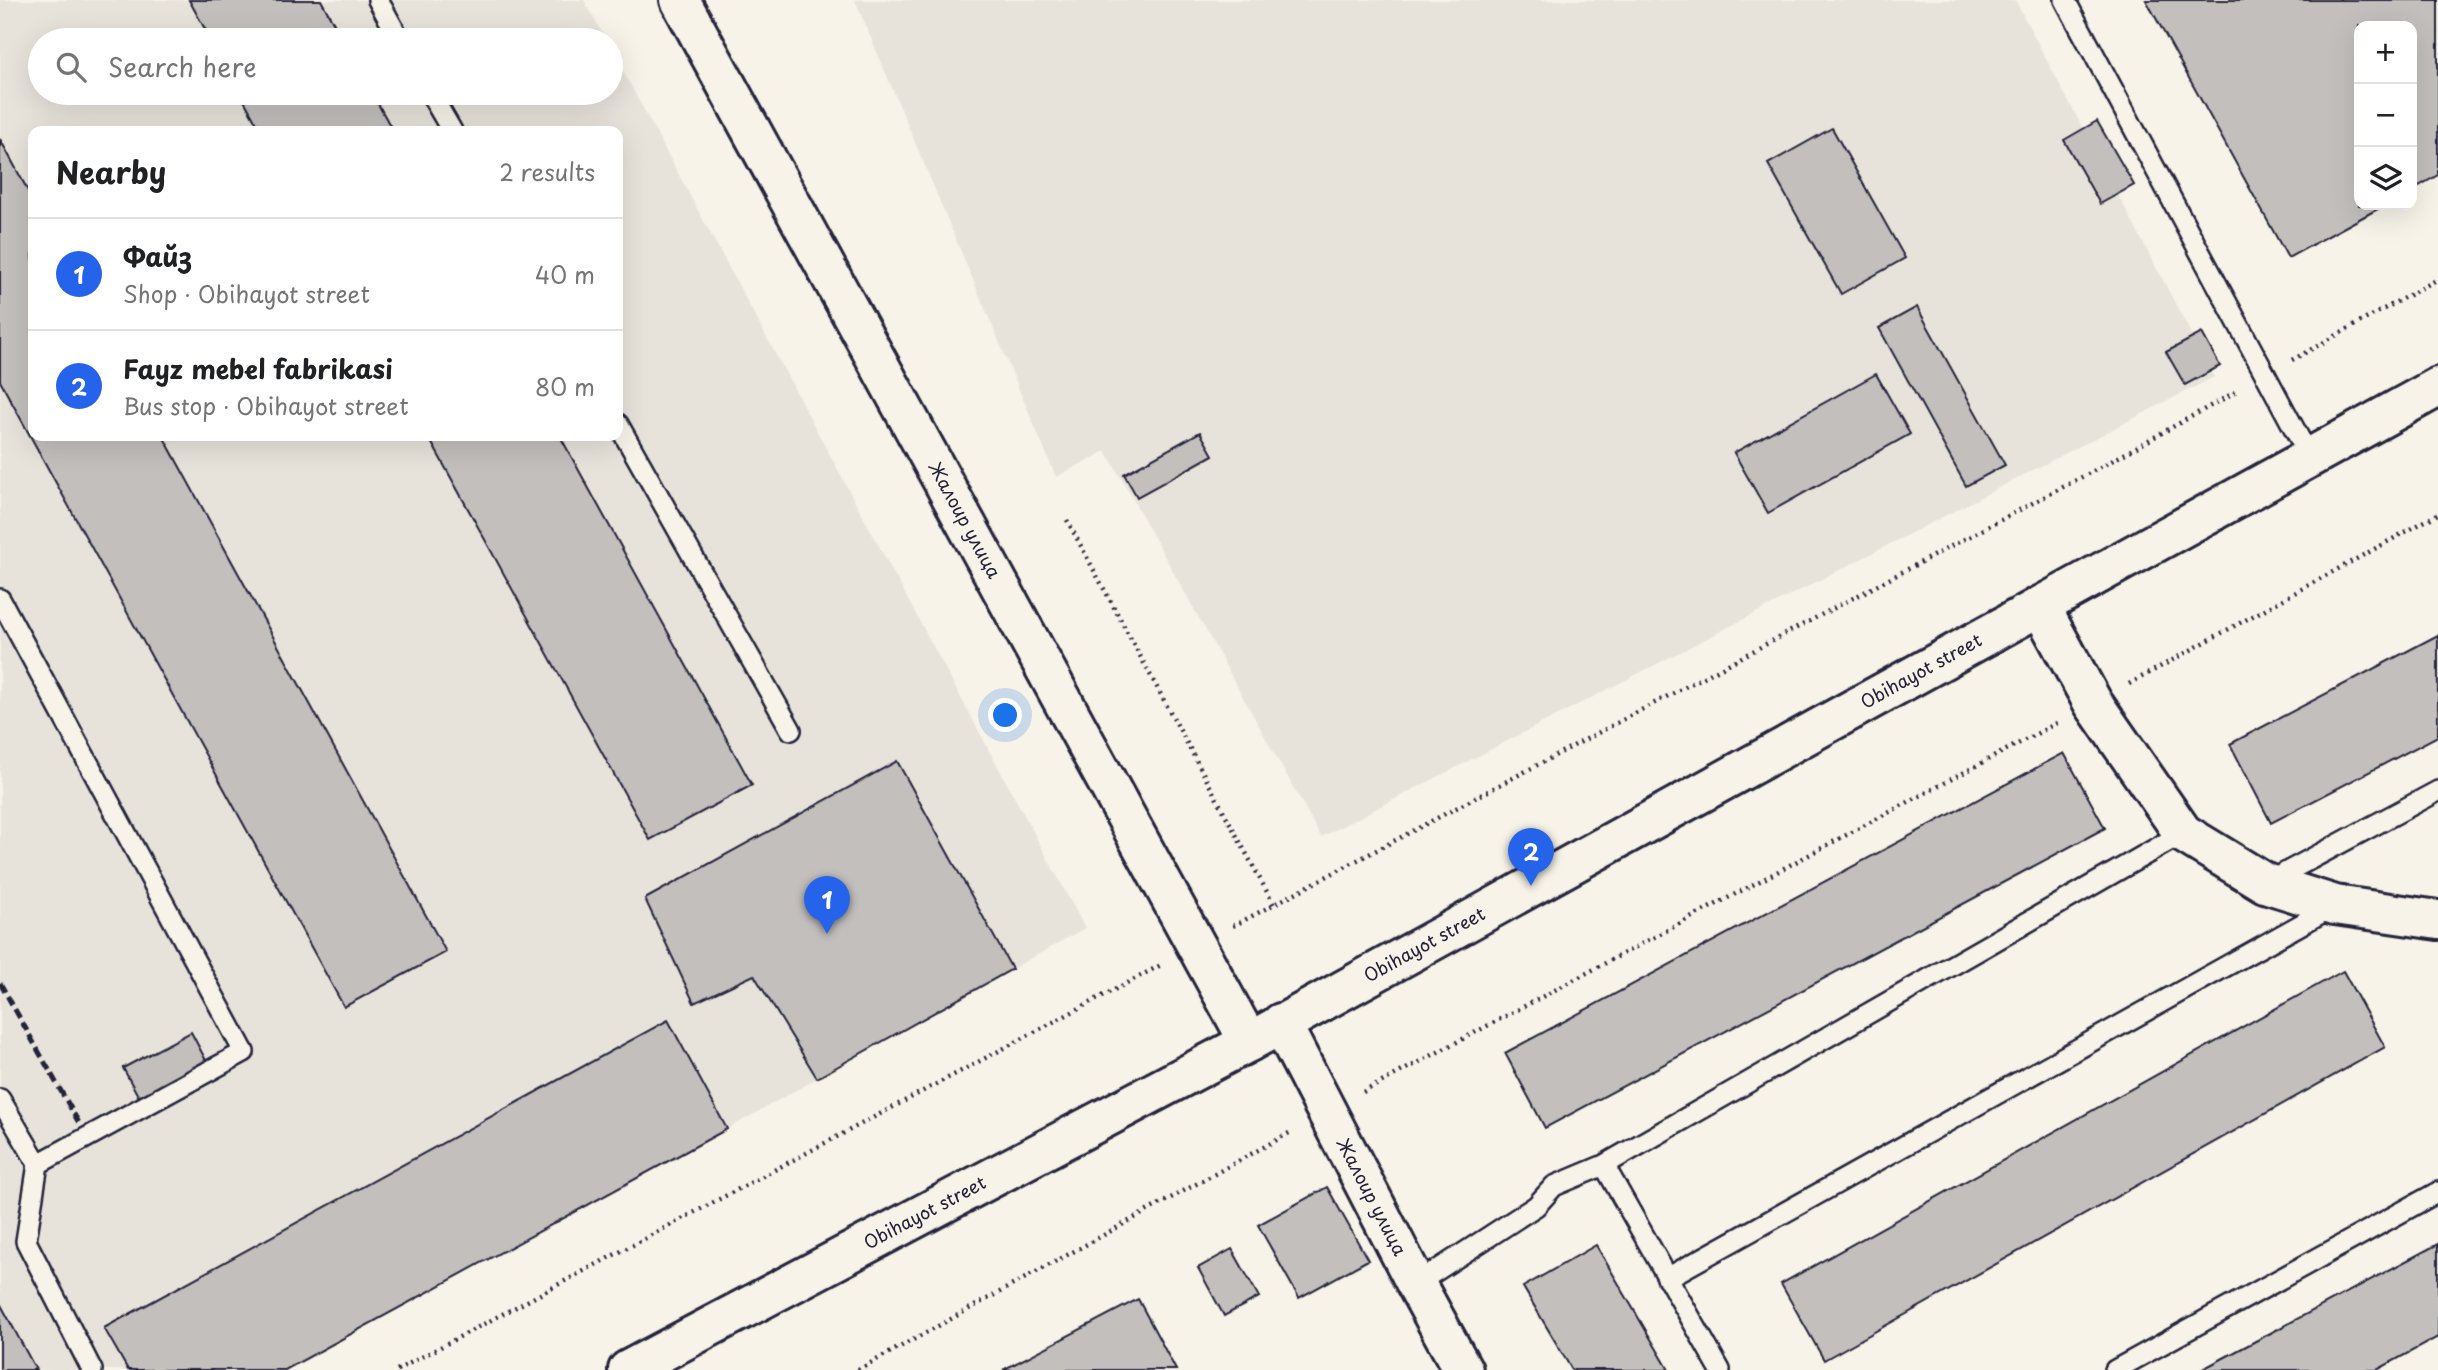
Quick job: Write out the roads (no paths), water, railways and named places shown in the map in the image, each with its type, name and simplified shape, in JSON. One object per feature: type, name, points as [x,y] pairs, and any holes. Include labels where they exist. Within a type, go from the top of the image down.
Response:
[{"type":"street","name":"Жалоир улица","points":[[680,0],[1197,946],[1327,1112],[1463,1370]]},
{"type":"street","name":"Obihayot street","points":[[628,1370],[1265,1032],[2438,387]]},
{"type":"street","points":[[2040,606],[2094,703],[2183,833],[2265,883],[2335,905],[2438,920]]},
{"type":"lane","points":[[378,0],[393,28]]},
{"type":"lane","points":[[2065,0],[2310,458]]},
{"type":"lane","points":[[437,105],[449,126]]},
{"type":"lane","points":[[623,433],[791,730]]},
{"type":"lane","points":[[0,600],[244,1052],[37,1164]]},
{"type":"lane","points":[[2265,883],[2438,791]]},
{"type":"lane","points":[[1416,1284],[1536,1206],[1554,1186],[1604,1165],[2183,833]]},
{"type":"lane","points":[[1667,1278],[2335,905]]},
{"type":"lane","points":[[0,1099],[37,1164],[26,1241],[92,1370]]},
{"type":"lane","points":[[1604,1165],[1720,1370]]},
{"type":"lane","points":[[2115,1370],[2438,1192]]},
{"type":"railway","points":[[0,983],[79,1123]]},
{"type":"place","name":"Fayz mebel fabrikasi","points":[[1531,886]]},
{"type":"place","name":"Файз","points":[[827,934]]}]
